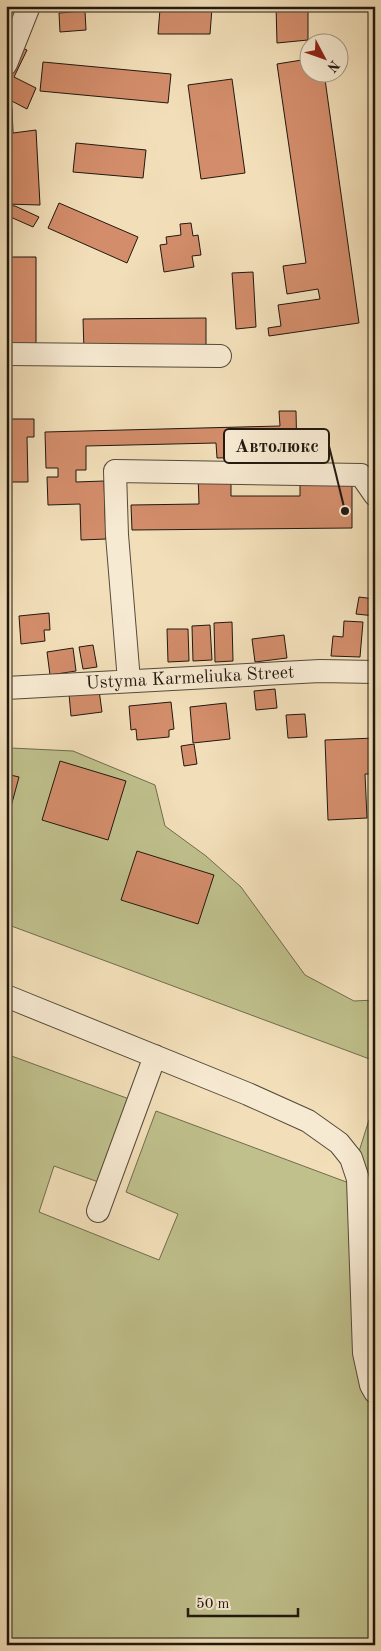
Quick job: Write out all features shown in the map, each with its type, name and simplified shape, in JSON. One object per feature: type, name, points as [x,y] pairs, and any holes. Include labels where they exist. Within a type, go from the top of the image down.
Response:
[{"type":"street","points":[[6,64],[29,6]]},
{"type":"street","points":[[6,354],[220,356]]},
{"type":"street","points":[[129,681],[117,535],[115,471],[361,475],[375,495]]},
{"type":"street","name":"Ustyma Karmeliuka Street","points":[[6,688],[320,672],[375,672]]},
{"type":"street","points":[[6,996],[248,1094],[308,1121],[339,1143],[351,1158],[358,1178],[364,1353],[371,1385],[375,1392]]},
{"type":"street","points":[[98,1211],[155,1056]]},
{"type":"green space","points":[[6,737],[11,748],[73,751],[155,785],[165,826],[206,856],[241,887],[305,975],[354,1001],[375,1000],[375,1061],[6,924]]},
{"type":"green space","points":[[6,1054],[132,1100],[101,1183],[54,1166],[39,1212],[159,1260],[178,1214],[126,1192],[156,1111],[349,1183],[375,1101],[375,1645],[6,1645]]},
{"type":"building","points":[[276,6],[308,6],[308,32],[298,32],[298,41],[277,43]]},
{"type":"building","points":[[212,8],[210,34],[158,34],[160,9]]},
{"type":"building","points":[[85,11],[86,30],[60,32],[59,13]]},
{"type":"building","points":[[20,47],[27,50],[14,77],[36,88],[27,109],[6,98],[6,81]]},
{"type":"building","points":[[298,61],[298,82],[325,82],[359,323],[269,336],[268,328],[281,326],[278,305],[320,299],[318,289],[287,294],[283,266],[306,263],[277,64]]},
{"type":"building","points":[[43,62],[171,74],[168,103],[40,91]]},
{"type":"building","points":[[232,79],[245,173],[201,179],[188,85]]},
{"type":"building","points":[[6,108],[12,108],[13,133],[36,130],[40,205],[6,204]]},
{"type":"building","points":[[76,143],[146,150],[143,178],[73,172]]},
{"type":"building","points":[[59,203],[138,237],[127,263],[48,228]]},
{"type":"building","points":[[6,205],[15,206],[39,217],[33,227],[6,215]]},
{"type":"building","points":[[191,223],[193,236],[198,235],[201,255],[192,256],[194,267],[164,272],[160,245],[167,244],[166,237],[181,235],[180,224]]},
{"type":"building","points":[[6,257],[36,257],[36,352],[6,352]]},
{"type":"building","points":[[253,272],[256,327],[236,329],[232,273]]},
{"type":"building","points":[[206,318],[206,350],[84,351],[83,319]]},
{"type":"building","points":[[279,411],[296,411],[297,456],[217,458],[216,443],[86,446],[86,470],[76,470],[76,482],[104,481],[106,539],[81,540],[80,504],[48,505],[47,477],[58,477],[58,468],[46,468],[45,432],[280,426]]},
{"type":"building","points":[[6,419],[34,419],[34,437],[27,437],[28,482],[6,482]]},
{"type":"building","points":[[231,474],[231,496],[300,496],[300,484],[352,483],[352,528],[132,530],[131,505],[199,504],[198,475]]},
{"type":"building","points":[[359,597],[375,599],[375,616],[356,614]]},
{"type":"building","points":[[49,613],[50,630],[44,630],[45,641],[21,644],[19,616]]},
{"type":"building","points":[[344,621],[363,622],[360,657],[331,656],[333,636],[343,637]]},
{"type":"building","points":[[232,622],[233,661],[215,662],[214,623]]},
{"type":"building","points":[[210,625],[212,660],[193,661],[192,626]]},
{"type":"building","points":[[167,629],[188,629],[189,661],[168,662]]},
{"type":"building","points":[[284,635],[287,658],[255,662],[252,639]]},
{"type":"building","points":[[93,645],[97,667],[83,669],[79,647]]},
{"type":"building","points":[[73,648],[76,671],[50,675],[47,652]]},
{"type":"building","points":[[275,689],[277,708],[256,710],[254,691]]},
{"type":"building","points":[[99,690],[102,712],[71,716],[69,694]]},
{"type":"building","points":[[171,702],[174,729],[169,730],[169,737],[137,740],[136,729],[131,730],[129,706]]},
{"type":"building","points":[[226,703],[230,739],[193,743],[190,707]]},
{"type":"building","points":[[305,714],[307,737],[288,738],[286,715]]},
{"type":"building","points":[[375,738],[375,774],[365,774],[367,818],[328,820],[325,740]]},
{"type":"building","points":[[194,744],[197,764],[184,766],[181,746]]},
{"type":"building","points":[[60,761],[126,781],[108,840],[42,820]]},
{"type":"building","points":[[6,774],[19,777],[9,814],[6,813]]},
{"type":"building","points":[[137,851],[214,875],[198,924],[121,900]]},
{"type":"place","name":"Автолюкс","points":[[345,511]]}]
